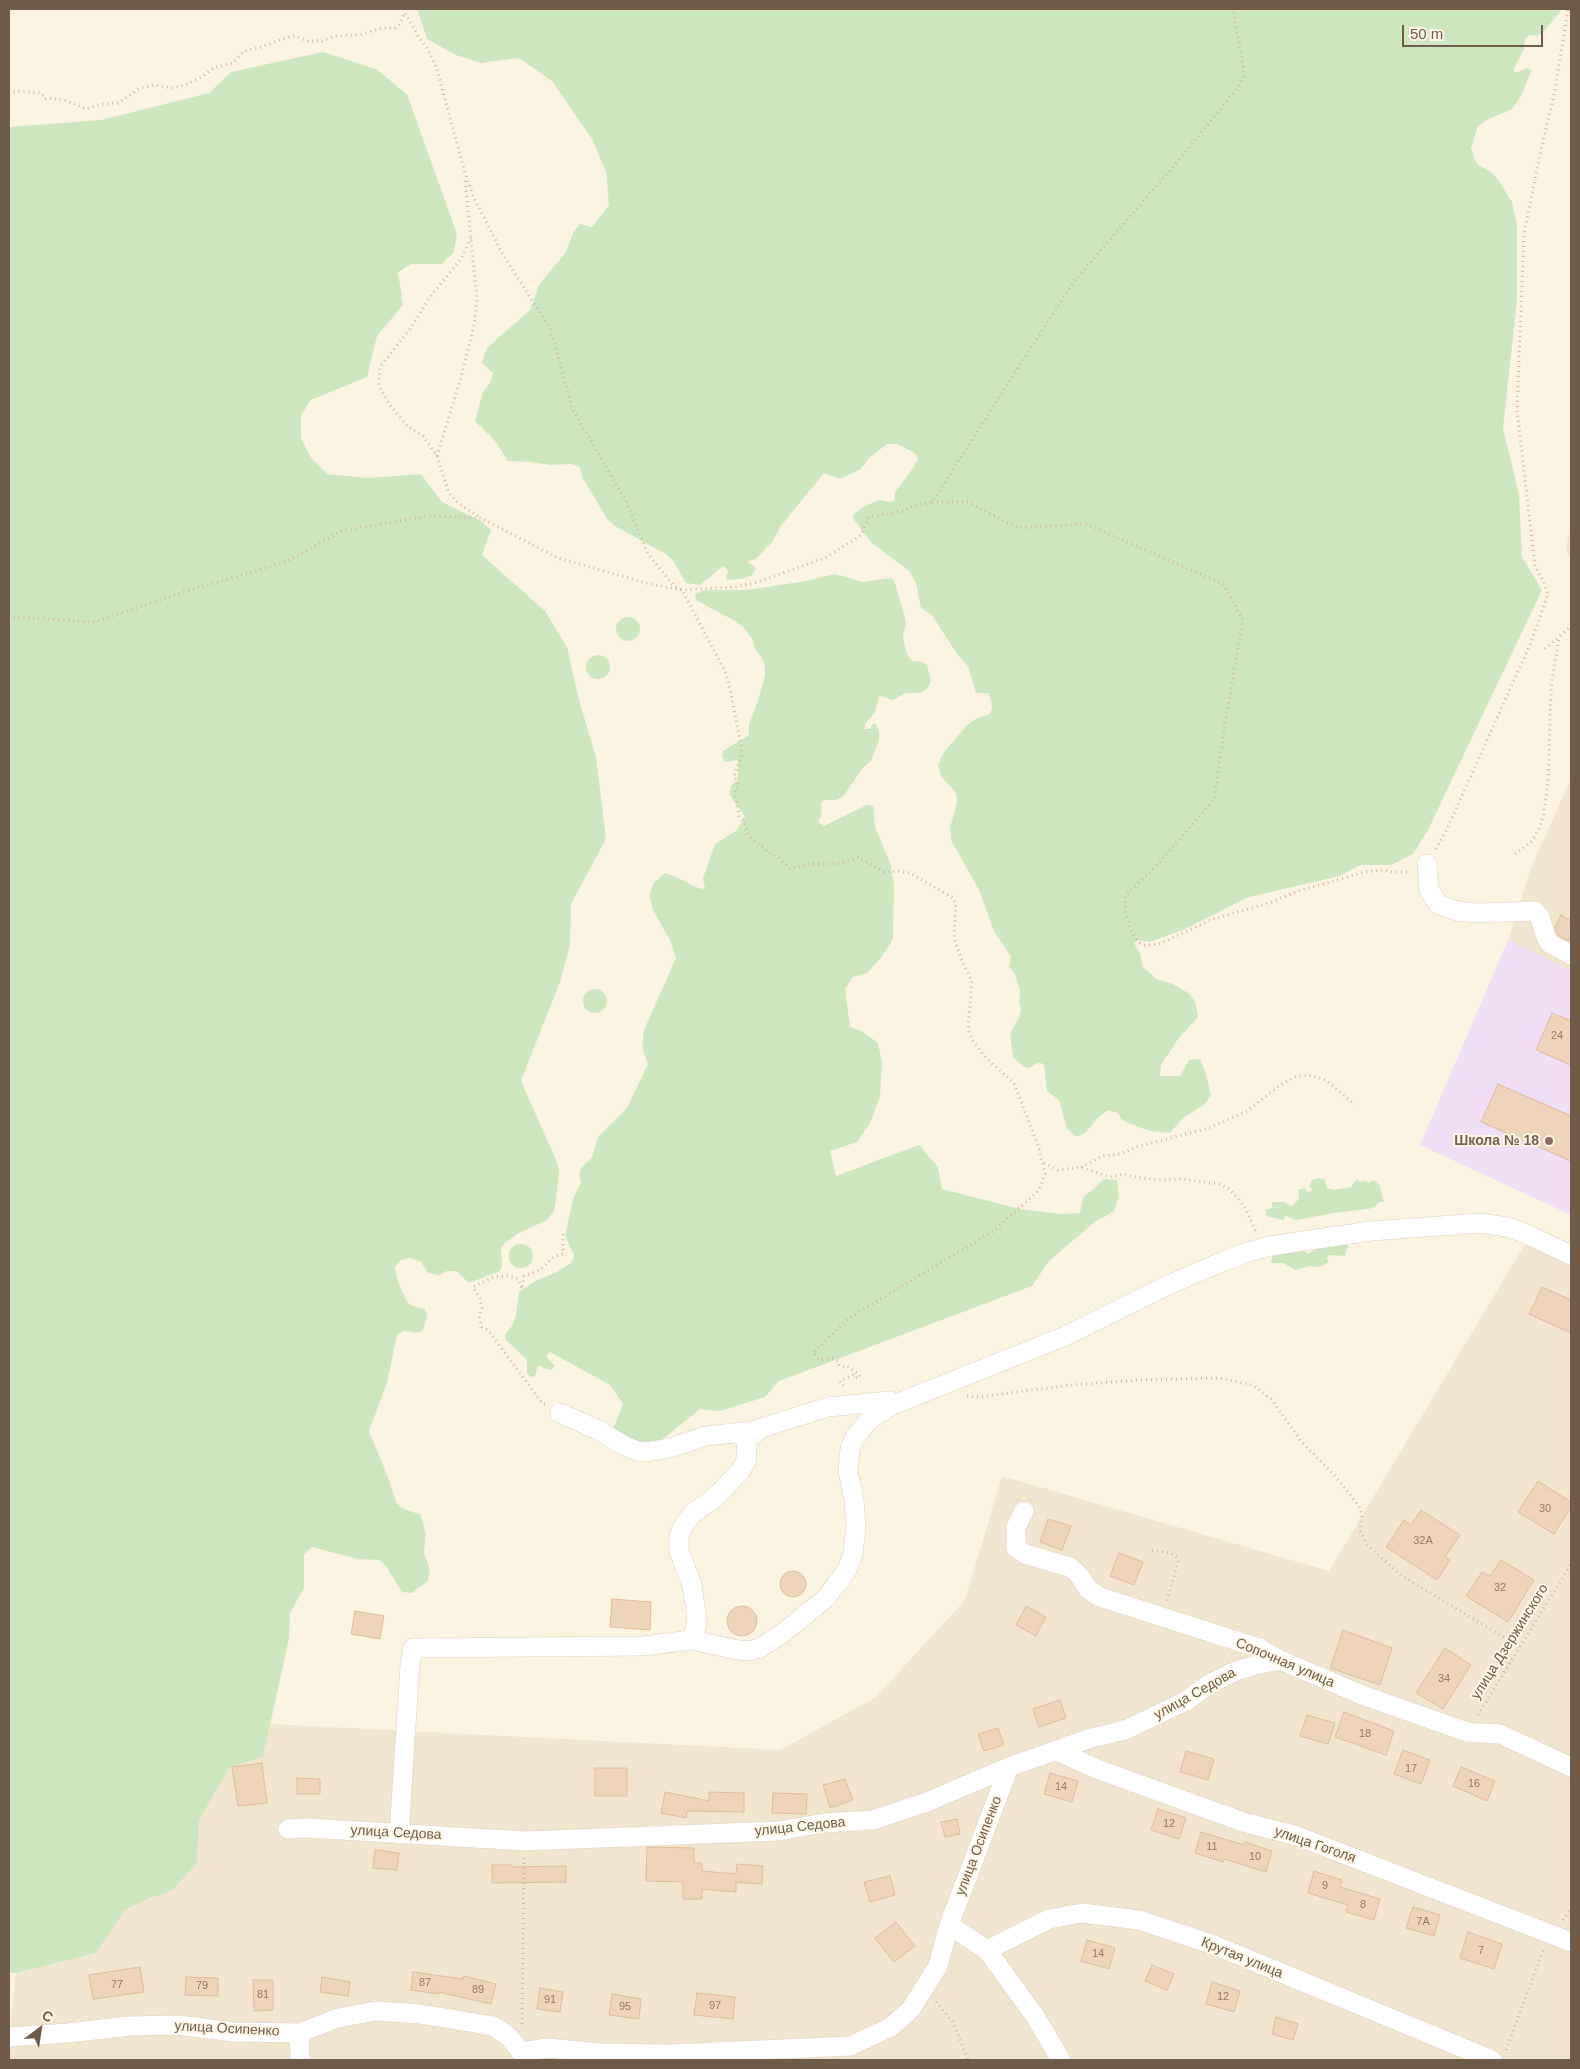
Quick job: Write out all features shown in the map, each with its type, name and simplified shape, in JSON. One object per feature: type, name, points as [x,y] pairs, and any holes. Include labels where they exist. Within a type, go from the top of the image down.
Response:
[{"type":"street","points":[[1427,864],[1429,890],[1438,904],[1457,911],[1477,913],[1535,911],[1540,917],[1547,940],[1558,949],[1571,955]]},
{"type":"street","points":[[399,1834],[410,1665],[413,1648],[427,1646],[643,1646],[689,1641],[738,1650],[754,1650],[783,1633],[826,1598],[847,1570],[855,1542],[855,1506],[848,1467],[852,1445],[861,1428],[877,1413],[918,1394],[1065,1336],[1166,1286],[1225,1260],[1270,1246],[1371,1231],[1480,1223],[1497,1225],[1524,1233],[1571,1255]]},
{"type":"street","points":[[560,1413],[598,1430],[623,1445],[640,1451],[665,1449],[706,1436],[762,1428],[828,1407],[877,1403],[918,1394]]},
{"type":"street","points":[[689,1641],[695,1632],[697,1620],[692,1585],[679,1551],[679,1536],[692,1514],[718,1495],[741,1470],[747,1459],[746,1444],[750,1437],[762,1428]]},
{"type":"street","name":"Сопочная улица","points":[[1024,1512],[1016,1527],[1015,1546],[1018,1550],[1070,1567],[1079,1575],[1088,1589],[1100,1597],[1160,1618],[1259,1648],[1280,1660],[1362,1695],[1467,1732],[1500,1734],[1571,1767]]},
{"type":"street","name":"улица Седова","points":[[288,1829],[308,1828],[525,1841],[778,1831],[824,1823],[873,1820],[927,1802],[1009,1767],[1091,1738],[1125,1730],[1186,1702],[1209,1684],[1236,1670],[1280,1660]]},
{"type":"street","name":"улица Гоголя","points":[[1057,1751],[1097,1769],[1243,1822],[1296,1836],[1571,1942]]},
{"type":"street","name":"улица Осипенко","points":[[9,2038],[129,2026],[177,2026],[234,2032],[299,2033],[338,2018],[375,2011],[420,2014],[494,2026],[508,2036],[521,2056],[547,2048],[601,2053],[668,2054],[850,2046],[891,2027],[911,2009],[938,1966],[949,1925],[1009,1767]]},
{"type":"street","name":"Крутая улица","points":[[987,1950],[1049,1919],[1082,1913],[1139,1920],[1214,1945],[1499,2056]]},
{"type":"street","points":[[949,1925],[987,1950],[1034,2016],[1061,2060]]},
{"type":"street","points":[[299,2033],[300,2060]]},
{"type":"path","points":[[932,502],[1074,281],[1173,167],[1240,84],[1244,75],[1233,9]]},
{"type":"path","points":[[470,238],[461,260],[430,297],[410,329],[380,367],[379,386],[389,404],[407,426],[424,436],[437,456],[449,493],[459,504],[481,518],[558,558],[682,590],[735,587],[786,573],[833,554],[861,535],[865,530],[866,520],[869,518],[904,511],[910,507],[932,502],[968,502],[1018,528],[1086,524],[1223,584],[1243,620],[1214,800],[1156,866],[1125,896],[1125,912],[1131,930],[1138,942],[1145,945],[1159,944],[1213,919],[1272,902],[1321,884],[1365,872],[1384,870],[1392,872],[1418,871],[1427,864],[1462,798],[1530,645],[1548,594],[1535,566],[1517,410],[1524,234],[1555,90],[1568,9]]},
{"type":"path","points":[[9,94],[18,91],[41,93],[44,99],[64,100],[86,109],[101,104],[119,103],[138,88],[154,85],[173,88],[185,85],[202,77],[213,68],[233,63],[244,51],[285,38],[294,36],[310,42],[322,41],[335,36],[359,34],[382,28],[395,28],[400,24],[404,10]]},
{"type":"path","points":[[404,10],[428,48],[436,66],[465,173],[474,198],[503,255],[550,328],[573,410],[626,500],[648,554],[673,585],[682,590],[725,672],[742,750],[742,758],[734,776],[739,785],[735,790],[735,794],[739,816],[744,821],[749,836],[772,855],[779,858],[790,869],[810,864],[836,864],[858,857],[884,872],[898,870],[910,874],[953,898],[956,904],[954,938],[960,958],[972,980],[968,1029],[973,1041],[986,1058],[1014,1083],[1044,1163],[1045,1174],[1039,1190],[995,1230],[849,1318],[813,1352],[820,1360],[839,1362],[839,1365],[846,1366],[859,1374],[860,1376],[855,1378],[853,1376],[840,1381],[842,1385],[849,1389],[846,1391]]},
{"type":"path","points":[[437,456],[462,374],[474,326],[477,300],[465,173]]},
{"type":"path","points":[[9,620],[16,618],[94,622],[184,592],[286,562],[341,531],[428,516],[481,518]]},
{"type":"path","points":[[1545,649],[1571,626]]},
{"type":"path","points":[[1514,854],[1532,841],[1543,817],[1548,784],[1551,688],[1559,637]]},
{"type":"path","points":[[1044,1163],[1058,1170],[1080,1166],[1103,1156],[1120,1154],[1137,1147],[1210,1128],[1247,1111],[1284,1082],[1298,1076],[1309,1075],[1326,1080],[1354,1105]]},
{"type":"path","points":[[1080,1166],[1109,1177],[1126,1174],[1161,1180],[1182,1179],[1219,1184],[1231,1191],[1247,1211],[1258,1235]]},
{"type":"path","points":[[560,1413],[542,1403],[488,1330],[482,1327],[479,1316],[482,1308],[480,1298],[473,1287],[494,1277],[508,1276],[518,1279],[522,1289],[524,1276],[540,1270],[554,1257],[563,1254],[563,1233]]},
{"type":"path","points":[[946,1383],[959,1394],[978,1397],[1071,1385],[1140,1380],[1219,1378],[1253,1385],[1271,1399],[1301,1441],[1356,1502],[1361,1510],[1360,1530],[1367,1545],[1402,1576],[1520,1648]]},
{"type":"path","points":[[1152,1550],[1170,1553],[1176,1557],[1178,1562],[1173,1584],[1160,1618]]},
{"type":"path","name":"улица Дзержинского","points":[[1467,1732],[1571,1564]]},
{"type":"path","points":[[521,2056],[525,1841]]},
{"type":"path","points":[[1499,2056],[1541,1953],[1571,1908]]},
{"type":"path","points":[[925,1988],[953,2022],[968,2060]]},
{"type":"shaded area","points":[[1571,518],[1571,563],[1566,548]]},
{"type":"shaded area","points":[[1571,778],[1570,971],[1508,940],[1531,868]]},
{"type":"shaded area","points":[[1508,940],[1571,971],[1571,1215],[1420,1145]]},
{"type":"shaded area","points":[[1525,1244],[1571,1266],[1571,2060],[9,2060],[9,2037],[16,1973],[96,1953],[125,1910],[150,1898],[172,1891],[197,1863],[199,1820],[230,1766],[263,1757],[270,1724],[780,1750],[876,1697],[965,1600],[1002,1476],[1329,1571]]},
{"type":"green space","points":[[417,9],[1562,9],[1542,34],[1529,35],[1525,39],[1524,49],[1513,70],[1516,73],[1527,68],[1532,70],[1521,96],[1512,109],[1478,126],[1471,148],[1478,165],[1491,172],[1512,202],[1517,225],[1517,301],[1503,428],[1519,495],[1522,557],[1542,590],[1428,830],[1413,854],[1391,865],[1360,865],[1340,876],[1249,897],[1183,930],[1150,942],[1138,940],[1134,943],[1140,953],[1143,967],[1157,979],[1171,983],[1190,994],[1196,1004],[1198,1017],[1178,1039],[1161,1065],[1160,1076],[1180,1076],[1189,1060],[1200,1059],[1211,1095],[1204,1105],[1183,1118],[1170,1133],[1150,1131],[1128,1123],[1121,1119],[1118,1113],[1108,1110],[1085,1133],[1075,1136],[1067,1129],[1059,1100],[1047,1091],[1044,1065],[1039,1062],[1029,1068],[1024,1067],[1013,1057],[1010,1033],[1021,1011],[1019,1001],[1020,990],[1015,974],[1009,967],[1011,957],[994,931],[979,890],[951,840],[950,828],[957,802],[956,793],[941,776],[938,765],[944,752],[967,725],[978,718],[990,714],[992,708],[991,699],[988,693],[976,693],[968,666],[957,654],[932,615],[921,608],[916,583],[909,571],[872,543],[854,520],[853,515],[861,508],[879,500],[894,501],[895,492],[918,459],[915,453],[897,444],[887,444],[868,459],[861,469],[840,479],[824,473],[780,527],[773,541],[756,559],[747,561],[756,568],[752,575],[742,579],[728,580],[726,579],[728,570],[723,566],[700,585],[686,583],[674,562],[666,554],[618,528],[608,520],[582,477],[580,467],[571,464],[550,465],[508,461],[496,442],[475,421],[483,392],[490,383],[493,373],[482,363],[488,347],[530,310],[539,285],[566,252],[574,231],[580,224],[592,227],[609,205],[606,172],[592,139],[552,81],[519,58],[480,63],[456,55],[427,39]]},
{"type":"green space","points":[[323,52],[376,69],[407,94],[457,234],[454,252],[442,264],[412,264],[398,272],[403,305],[377,336],[367,377],[311,400],[301,415],[301,438],[311,458],[327,474],[367,478],[421,474],[442,502],[481,521],[491,530],[482,555],[545,611],[567,647],[579,700],[596,757],[606,839],[571,904],[570,945],[560,982],[521,1081],[557,1162],[559,1173],[556,1200],[554,1211],[547,1220],[517,1234],[504,1244],[501,1248],[502,1266],[500,1271],[469,1283],[456,1271],[447,1271],[439,1275],[428,1273],[421,1262],[409,1258],[401,1260],[395,1267],[398,1282],[407,1302],[412,1306],[425,1309],[427,1316],[423,1330],[417,1333],[404,1331],[397,1335],[387,1383],[369,1431],[396,1502],[402,1508],[421,1515],[426,1534],[424,1553],[430,1570],[428,1581],[412,1593],[402,1592],[386,1566],[379,1560],[358,1559],[312,1547],[304,1555],[304,1588],[290,1613],[289,1638],[263,1757],[230,1767],[199,1820],[197,1863],[172,1891],[150,1898],[125,1910],[96,1953],[16,1973],[9,1973],[9,127],[101,120],[209,93],[231,72]]},
{"type":"green space","points":[[835,574],[863,582],[891,578],[894,580],[905,618],[906,625],[903,634],[905,648],[912,661],[922,662],[927,665],[931,680],[929,686],[921,693],[906,693],[893,700],[879,697],[875,712],[866,723],[864,729],[870,729],[873,724],[876,724],[879,732],[879,740],[871,761],[862,769],[843,797],[836,800],[824,800],[821,804],[822,813],[818,822],[824,826],[867,805],[873,806],[875,827],[891,865],[894,886],[893,939],[881,958],[867,973],[853,977],[845,989],[850,1027],[862,1031],[878,1043],[882,1062],[880,1097],[870,1123],[857,1142],[830,1151],[836,1176],[919,1145],[938,1167],[942,1189],[1020,1209],[1061,1214],[1080,1213],[1083,1197],[1104,1179],[1117,1180],[1119,1196],[1114,1211],[1096,1221],[1049,1261],[1032,1286],[779,1381],[765,1397],[720,1411],[700,1409],[663,1439],[653,1445],[638,1449],[613,1429],[623,1404],[610,1385],[550,1352],[546,1356],[555,1366],[551,1370],[538,1365],[535,1376],[530,1377],[527,1373],[527,1360],[505,1339],[505,1334],[512,1326],[516,1315],[519,1292],[537,1280],[557,1272],[572,1262],[574,1255],[565,1236],[573,1199],[581,1182],[579,1175],[581,1168],[592,1157],[598,1137],[627,1108],[648,1064],[642,1048],[644,1030],[676,958],[670,940],[653,910],[649,895],[654,882],[665,873],[698,888],[705,889],[703,878],[715,844],[736,831],[745,817],[729,794],[732,784],[738,780],[738,760],[725,762],[722,756],[723,751],[749,735],[749,724],[758,701],[765,675],[765,667],[752,639],[744,628],[735,621],[696,600],[695,594],[704,590],[748,590],[806,581]]},
{"type":"green space","points":[[628,617],[633,618],[639,624],[639,634],[633,640],[628,641],[623,640],[617,634],[616,629],[617,624],[623,618]]},
{"type":"green space","points":[[598,655],[607,658],[610,667],[607,676],[598,679],[589,676],[586,667],[589,658]]},
{"type":"green space","points":[[595,989],[603,993],[607,1001],[603,1009],[595,1013],[587,1009],[583,1001],[587,993]]},
{"type":"green space","points":[[1325,1179],[1327,1188],[1333,1190],[1351,1187],[1357,1179],[1360,1182],[1366,1181],[1368,1183],[1374,1180],[1380,1186],[1384,1202],[1379,1202],[1375,1207],[1368,1209],[1296,1220],[1286,1216],[1283,1220],[1266,1216],[1265,1210],[1272,1208],[1272,1202],[1285,1202],[1291,1206],[1298,1200],[1298,1190],[1305,1188],[1307,1192],[1313,1191],[1309,1186],[1312,1180]]},
{"type":"green space","points":[[521,1244],[526,1245],[532,1251],[532,1261],[526,1267],[521,1268],[516,1267],[510,1261],[509,1256],[510,1251],[516,1245]]},
{"type":"green space","points":[[1345,1244],[1348,1246],[1345,1256],[1329,1255],[1327,1258],[1329,1262],[1320,1267],[1309,1266],[1296,1270],[1283,1263],[1271,1263],[1273,1252],[1305,1249],[1307,1254],[1322,1246]]},
{"type":"building","points":[[1561,915],[1571,921],[1571,935],[1568,941],[1558,935],[1555,927]]},
{"type":"building","points":[[1552,1013],[1571,1021],[1571,1065],[1536,1050]]},
{"type":"building","name":"Школа № 18","points":[[1498,1084],[1571,1116],[1571,1161],[1481,1122]]},
{"type":"building","points":[[1542,1287],[1571,1300],[1571,1333],[1529,1314]]},
{"type":"building","points":[[1538,1481],[1571,1502],[1571,1507],[1554,1534],[1518,1512]]},
{"type":"building","points":[[1421,1510],[1460,1535],[1445,1557],[1450,1560],[1437,1580],[1386,1547],[1404,1520],[1411,1525]]},
{"type":"building","points":[[1048,1519],[1071,1526],[1062,1550],[1040,1542]]},
{"type":"building","points":[[1119,1553],[1143,1562],[1134,1585],[1110,1576]]},
{"type":"building","points":[[1501,1560],[1534,1580],[1508,1622],[1466,1596],[1482,1572],[1490,1576]]},
{"type":"building","points":[[793,1571],[802,1575],[806,1584],[802,1593],[793,1597],[784,1593],[780,1584],[784,1575]]},
{"type":"building","points":[[612,1599],[651,1602],[650,1630],[610,1627]]},
{"type":"building","points":[[742,1606],[753,1610],[757,1621],[753,1632],[742,1636],[731,1632],[727,1621],[731,1610]]},
{"type":"building","points":[[1026,1606],[1046,1617],[1036,1636],[1016,1625]]},
{"type":"building","points":[[355,1611],[384,1616],[380,1639],[351,1634]]},
{"type":"building","points":[[1343,1630],[1392,1648],[1380,1685],[1330,1668]]},
{"type":"building","points":[[1445,1648],[1471,1665],[1443,1709],[1416,1693]]},
{"type":"building","points":[[1060,1700],[1066,1718],[1039,1727],[1033,1709]]},
{"type":"building","points":[[1344,1712],[1394,1731],[1386,1755],[1335,1737]]},
{"type":"building","points":[[1307,1715],[1335,1723],[1328,1744],[1300,1736]]},
{"type":"building","points":[[998,1728],[1004,1745],[984,1751],[978,1734]]},
{"type":"building","points":[[1403,1750],[1430,1760],[1421,1784],[1394,1774]]},
{"type":"building","points":[[1186,1751],[1214,1759],[1208,1780],[1180,1772]]},
{"type":"building","points":[[262,1763],[267,1803],[238,1806],[232,1767]]},
{"type":"building","points":[[1461,1767],[1495,1781],[1487,1801],[1453,1786]]},
{"type":"building","points":[[595,1768],[627,1768],[627,1796],[595,1796]]},
{"type":"building","points":[[1050,1773],[1078,1781],[1072,1802],[1044,1794]]},
{"type":"building","points":[[297,1778],[320,1779],[320,1794],[297,1794]]},
{"type":"building","points":[[845,1779],[853,1800],[830,1808],[823,1785]]},
{"type":"building","points":[[665,1792],[709,1801],[709,1792],[744,1793],[744,1812],[687,1811],[686,1818],[661,1813]]},
{"type":"building","points":[[773,1793],[807,1794],[806,1814],[772,1813]]},
{"type":"building","points":[[1158,1809],[1186,1818],[1179,1839],[1151,1830]]},
{"type":"building","points":[[957,1819],[960,1834],[945,1837],[941,1822]]},
{"type":"building","points":[[1201,1832],[1244,1845],[1245,1842],[1272,1851],[1266,1872],[1224,1859],[1223,1862],[1195,1853]]},
{"type":"building","points":[[647,1847],[694,1848],[694,1863],[702,1863],[702,1871],[736,1874],[737,1864],[763,1866],[762,1884],[736,1882],[736,1892],[702,1889],[702,1899],[683,1899],[683,1882],[646,1881]]},
{"type":"building","points":[[375,1850],[399,1853],[397,1870],[373,1868]]},
{"type":"building","points":[[492,1865],[512,1865],[512,1867],[566,1866],[566,1882],[492,1883]]},
{"type":"building","points":[[1314,1871],[1342,1880],[1340,1887],[1380,1899],[1374,1920],[1346,1912],[1348,1905],[1308,1893]]},
{"type":"building","points":[[890,1876],[895,1895],[870,1902],[864,1882]]},
{"type":"building","points":[[1413,1907],[1440,1915],[1434,1936],[1406,1928]]},
{"type":"building","points":[[896,1922],[915,1946],[894,1962],[875,1938]]},
{"type":"building","points":[[1468,1932],[1502,1944],[1494,1969],[1460,1958]]},
{"type":"building","points":[[1087,1940],[1115,1948],[1109,1969],[1081,1961]]},
{"type":"building","points":[[1152,1965],[1174,1974],[1167,1990],[1145,1981]]},
{"type":"building","points":[[140,1967],[144,1992],[93,1999],[89,1975]]},
{"type":"building","points":[[413,1972],[463,1979],[464,1976],[496,1984],[491,2004],[438,1992],[438,1994],[411,1990]]},
{"type":"building","points":[[186,1977],[218,1978],[218,1996],[185,1995]]},
{"type":"building","points":[[322,1977],[350,1982],[348,1996],[320,1992]]},
{"type":"building","points":[[253,1980],[273,1980],[273,2010],[254,2011]]},
{"type":"building","points":[[1212,1982],[1240,1991],[1234,2012],[1206,2004]]},
{"type":"building","points":[[540,1988],[563,1992],[560,2012],[537,2009]]},
{"type":"building","points":[[697,1993],[735,1997],[733,2019],[694,2015]]},
{"type":"building","points":[[612,1994],[641,1999],[639,2019],[609,2015]]},
{"type":"building","points":[[1276,2017],[1298,2024],[1293,2040],[1272,2034]]},
{"type":"place","name":"Школа № 18","points":[[1549,1141]]}]
